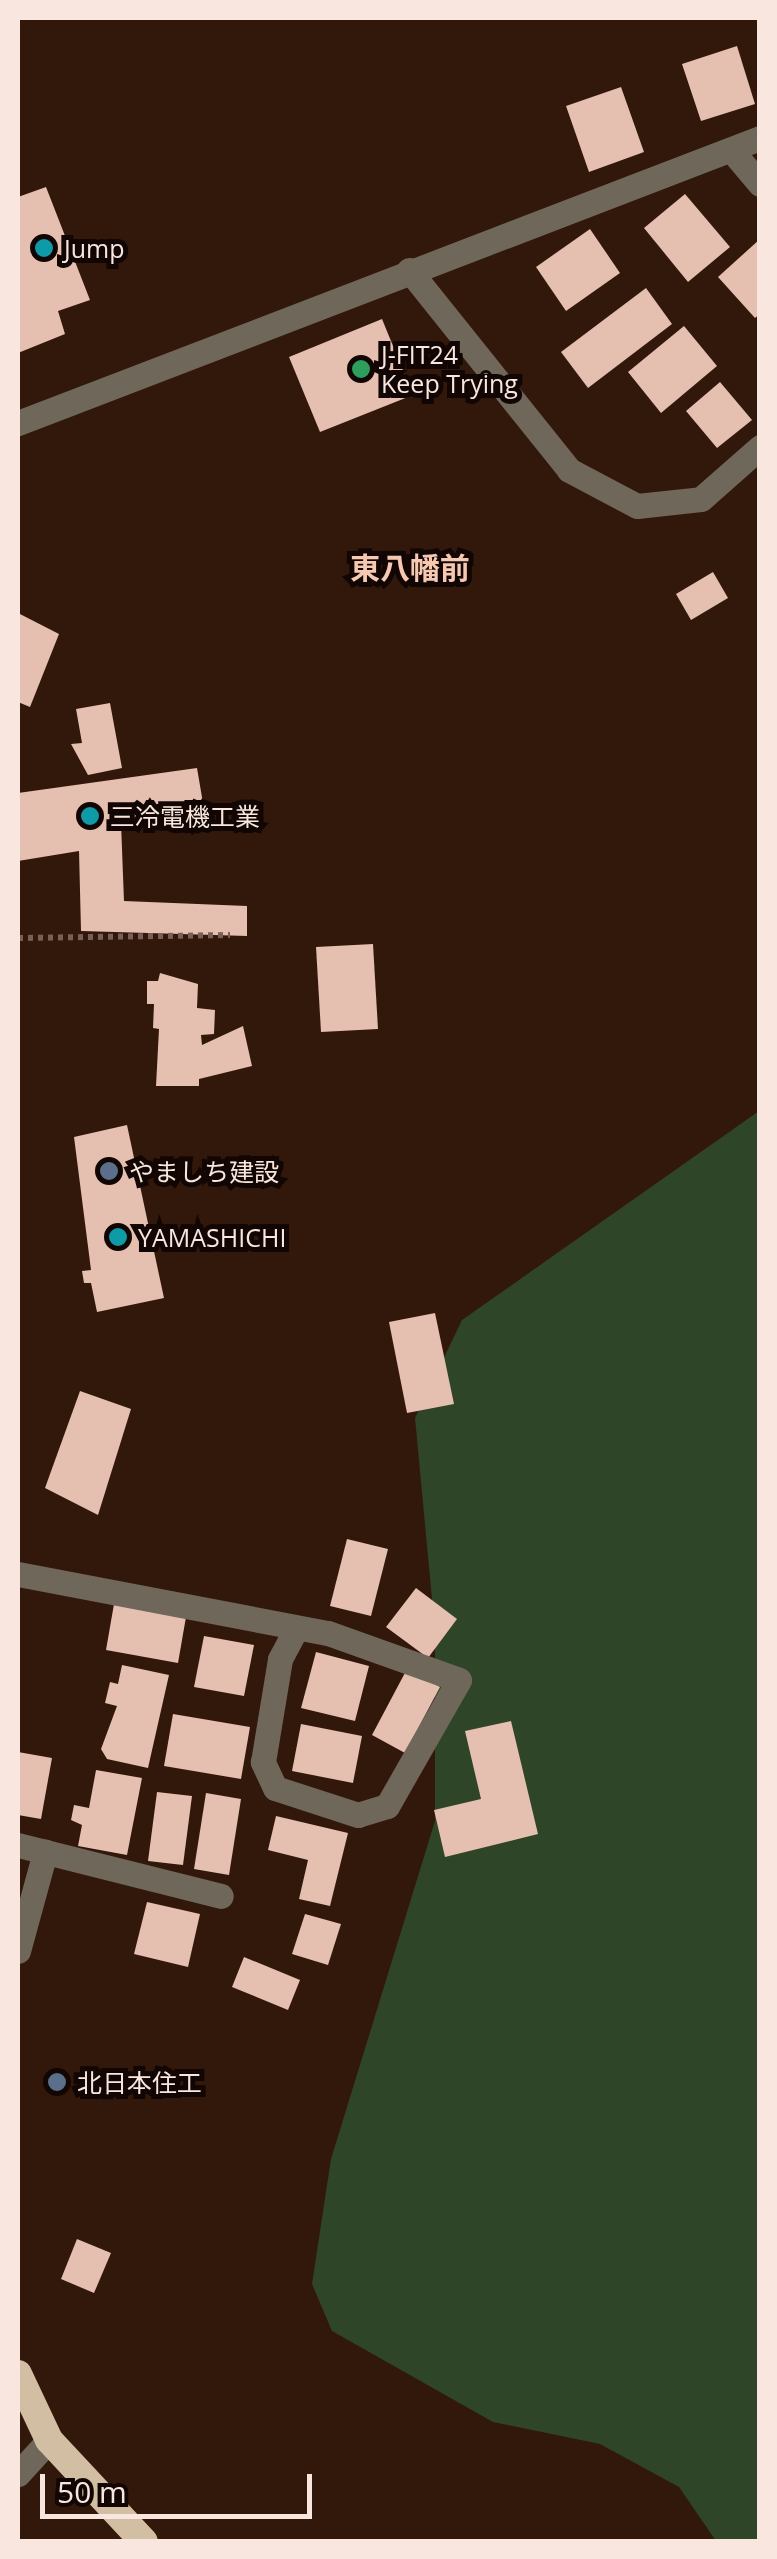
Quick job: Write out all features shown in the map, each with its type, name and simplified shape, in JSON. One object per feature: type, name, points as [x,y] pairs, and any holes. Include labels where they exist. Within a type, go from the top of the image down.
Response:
[{"type":"highway","points":[[18,2374],[48,2440],[144,2542]]},
{"type":"street","points":[[18,423],[760,138]]},
{"type":"street","points":[[732,151],[760,184]]},
{"type":"street","points":[[409,270],[570,470],[638,506],[700,499],[760,447]]},
{"type":"street","points":[[18,1574],[294,1631],[328,1634],[459,1680],[387,1806],[358,1814],[275,1788],[263,1762],[280,1659],[294,1631]]},
{"type":"street","points":[[18,1845],[222,1896]]},
{"type":"street","points":[[18,1951],[45,1852]]},
{"type":"street","points":[[18,2474],[48,2440]]},
{"type":"path","points":[[18,938],[230,934]]},
{"type":"green space","points":[[759,1111],[759,2541],[716,2541],[679,2487],[600,2444],[493,2422],[332,2331],[312,2284],[331,2159],[435,1821],[435,1631],[415,1418],[462,1320]]},
{"type":"building","points":[[737,46],[755,104],[701,121],[682,64]]},
{"type":"building","points":[[621,87],[644,152],[589,172],[566,106]]},
{"type":"building","name":"Jump","points":[[46,187],[90,300],[58,311],[65,334],[18,353],[18,197]]},
{"type":"building","points":[[685,194],[730,247],[688,282],[644,228]]},
{"type":"building","points":[[590,229],[620,273],[566,311],[536,267]]},
{"type":"building","points":[[760,239],[760,314],[755,318],[718,277]]},
{"type":"building","points":[[646,288],[672,324],[588,388],[561,352]]},
{"type":"building","points":[[382,319],[413,395],[320,432],[289,357]]},
{"type":"building","points":[[684,326],[717,366],[661,413],[628,372]]},
{"type":"building","points":[[720,382],[752,420],[717,448],[686,411]]},
{"type":"building","points":[[713,572],[728,598],[691,620],[676,594]]},
{"type":"building","points":[[18,613],[59,634],[30,707],[18,702]]},
{"type":"building","points":[[110,703],[122,768],[88,775],[71,744],[82,743],[76,709]]},
{"type":"building","points":[[197,768],[204,809],[121,823],[124,901],[247,906],[247,936],[81,931],[79,851],[18,861],[18,793]]},
{"type":"building","points":[[373,944],[378,1029],[321,1032],[316,947]]},
{"type":"building","points":[[160,973],[198,984],[197,1008],[215,1010],[214,1034],[201,1035],[202,1045],[243,1026],[252,1066],[199,1079],[199,1086],[156,1086],[159,1029],[153,1028],[154,1004],[147,1004],[147,981],[158,981]]},
{"type":"building","name":"YAMASHICHI","points":[[127,1125],[164,1298],[97,1312],[91,1283],[84,1283],[82,1271],[91,1270],[74,1137]]},
{"type":"building","points":[[435,1313],[454,1404],[407,1413],[389,1322]]},
{"type":"building","points":[[80,1391],[131,1409],[98,1515],[45,1488]]},
{"type":"building","points":[[347,1539],[388,1549],[371,1616],[330,1606]]},
{"type":"building","points":[[416,1588],[457,1619],[428,1658],[386,1627]]},
{"type":"building","points":[[114,1604],[186,1617],[178,1663],[106,1650]]},
{"type":"building","points":[[204,1636],[254,1645],[244,1696],[194,1687]]},
{"type":"building","points":[[316,1652],[369,1666],[355,1721],[301,1708]]},
{"type":"building","points":[[122,1665],[169,1675],[148,1768],[107,1759],[101,1749],[117,1706],[105,1703],[110,1682],[118,1684]]},
{"type":"building","points":[[407,1669],[440,1687],[405,1753],[372,1735]]},
{"type":"building","points":[[173,1714],[250,1727],[241,1779],[164,1766]]},
{"type":"building","points":[[511,1721],[538,1834],[445,1857],[434,1810],[481,1799],[465,1731]]},
{"type":"building","points":[[301,1724],[362,1736],[353,1783],[292,1771]]},
{"type":"building","points":[[18,1752],[52,1758],[41,1819],[18,1815]]},
{"type":"building","points":[[96,1770],[142,1778],[127,1855],[78,1846],[82,1825],[71,1820],[74,1805],[89,1808]]},
{"type":"building","points":[[157,1792],[192,1796],[183,1865],[148,1861]]},
{"type":"building","points":[[206,1793],[241,1799],[229,1875],[194,1869]]},
{"type":"building","points":[[276,1816],[348,1833],[330,1906],[299,1899],[308,1860],[268,1850]]},
{"type":"building","points":[[147,1902],[200,1914],[188,1967],[134,1954]]},
{"type":"building","points":[[305,1914],[341,1924],[328,1965],[292,1954]]},
{"type":"building","points":[[244,1957],[300,1980],[288,2010],[232,1987]]},
{"type":"building","points":[[77,2239],[111,2253],[94,2293],[61,2279]]},
{"type":"place","name":"Jump","points":[[44,248]]},
{"type":"place","name":"J-FIT24 Keep Trying","points":[[361,369]]},
{"type":"place","name":"三冷電機工業","points":[[90,816]]},
{"type":"place","name":"やましち建設","points":[[109,1171]]},
{"type":"place","name":"YAMASHICHI","points":[[118,1237]]},
{"type":"place","name":"北日本住工","points":[[57,2082]]},
{"type":"district","name":"東八幡前","points":[[410,568]]}]
